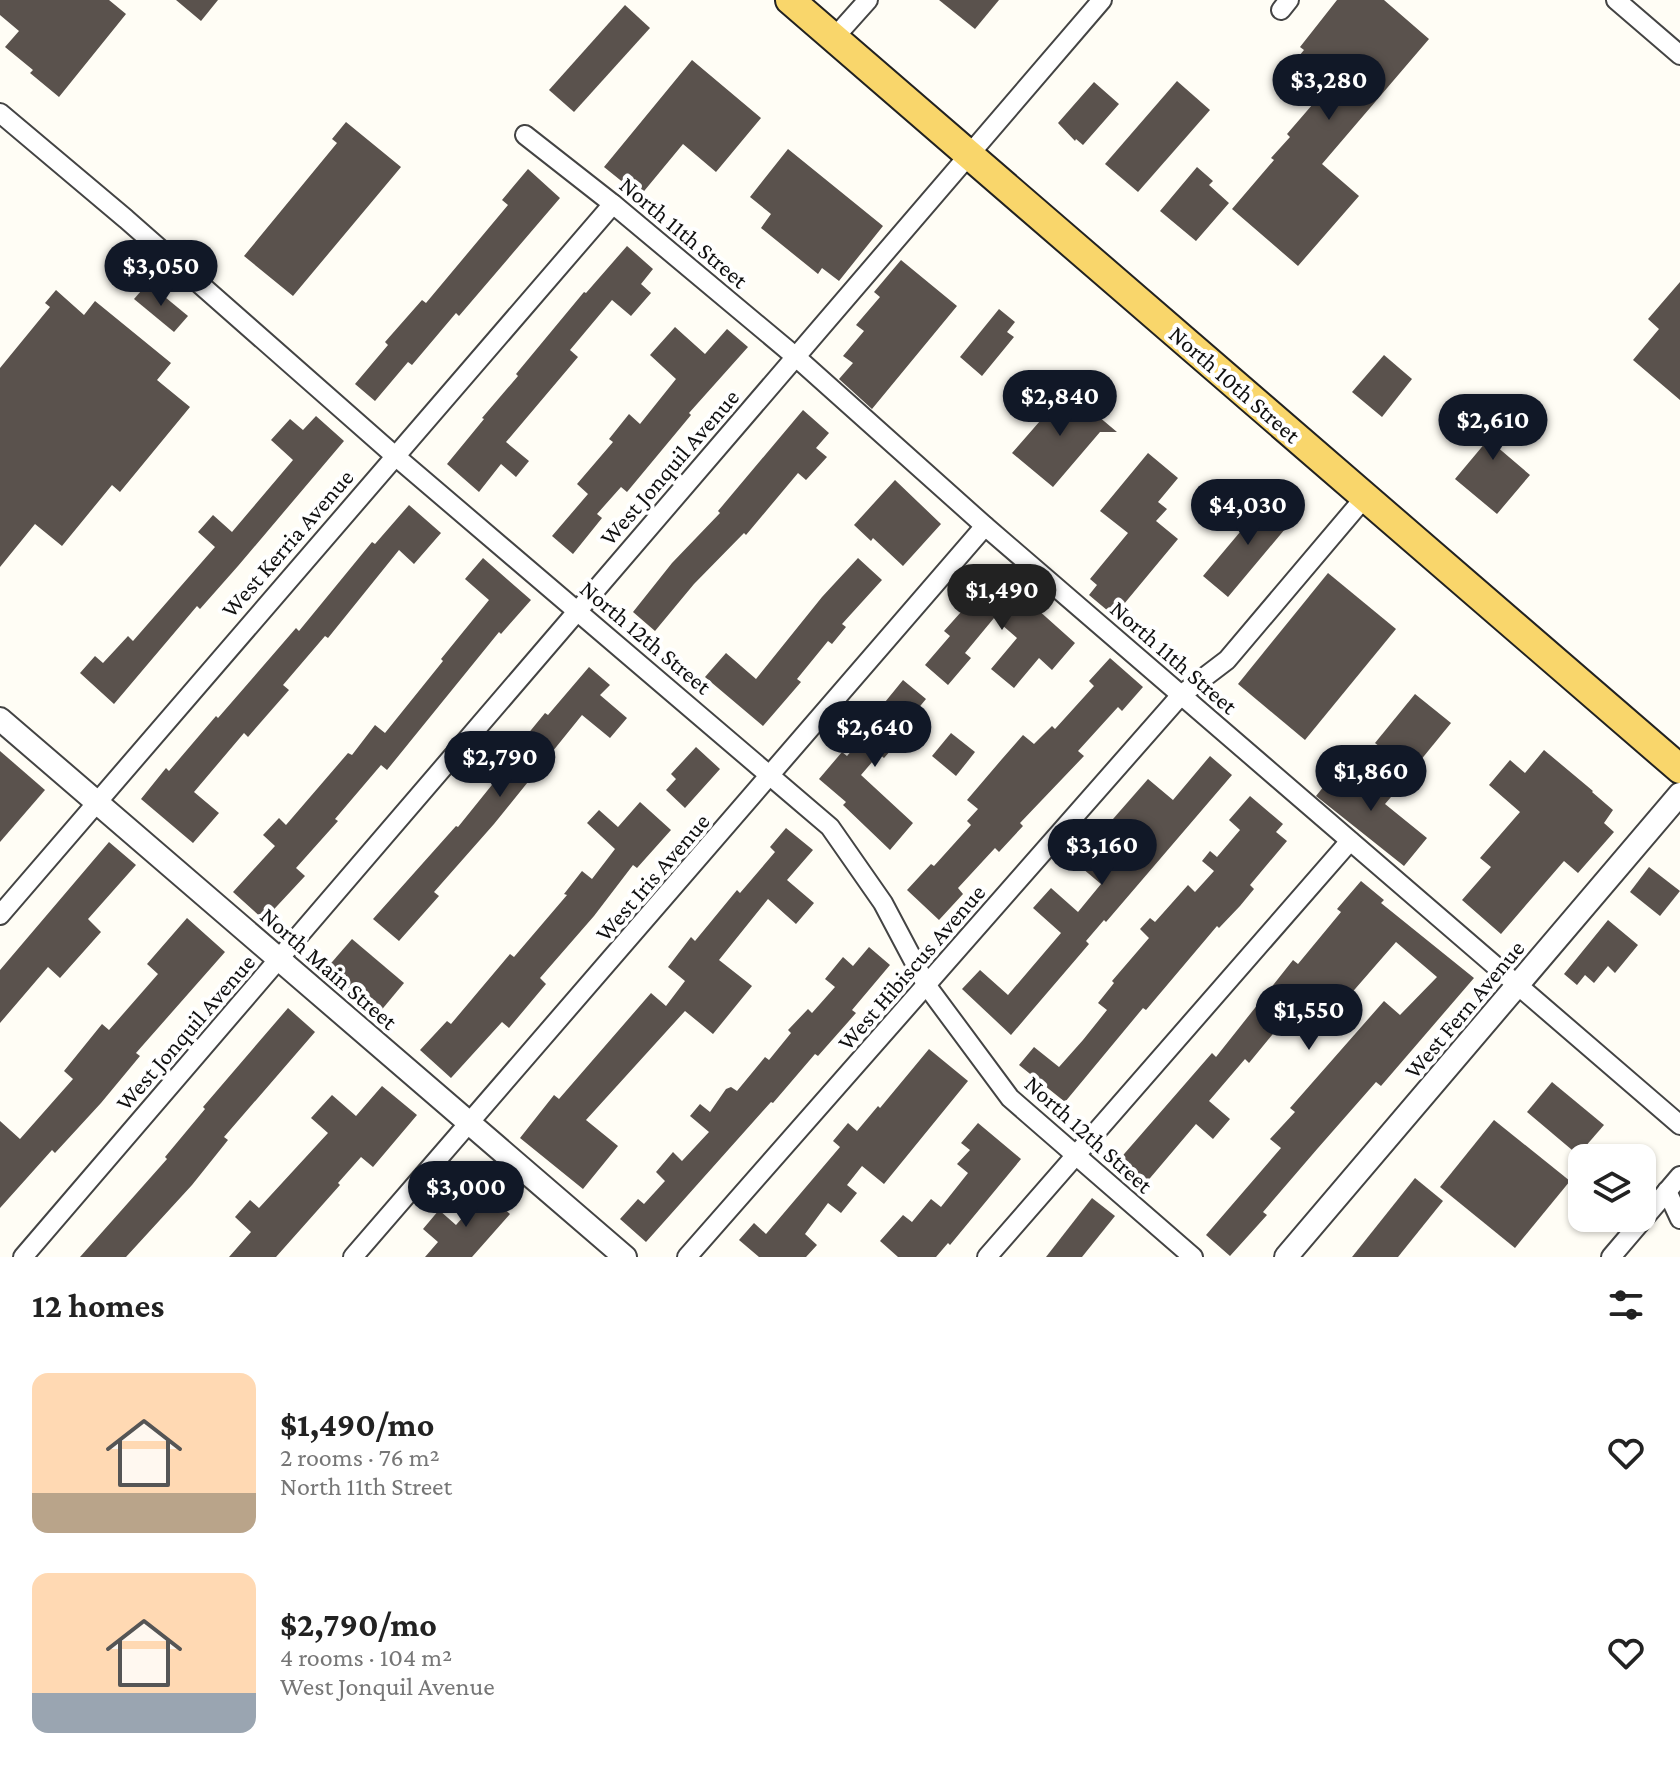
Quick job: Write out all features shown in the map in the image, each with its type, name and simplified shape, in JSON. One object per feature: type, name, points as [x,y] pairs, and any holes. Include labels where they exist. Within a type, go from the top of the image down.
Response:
[{"type":"main road","name":"North 10th Street","points":[[790,0],[1680,769]]},
{"type":"street","points":[[834,38],[868,0]]},
{"type":"street","name":"West Jonquil Avenue","points":[[23,1257],[1102,0]]},
{"type":"street","points":[[1616,0],[1680,55]]},
{"type":"street","name":"North 12th Street","points":[[0,113],[830,827],[883,903],[927,986],[1010,1098],[1193,1257]]},
{"type":"street","name":"North 11th Street","points":[[525,135],[796,357],[985,526],[1680,1125]]},
{"type":"street","name":"West Kerria Avenue","points":[[0,915],[613,204]]},
{"type":"street","name":"West Hibiscus Avenue","points":[[687,1257],[1181,695],[1227,660],[1365,497]]},
{"type":"street","name":"West Iris Avenue","points":[[353,1257],[985,526]]},
{"type":"street","name":"North Main Street","points":[[0,719],[625,1257]]},
{"type":"street","name":"West Fern Avenue","points":[[1286,1257],[1680,794]]},
{"type":"street","points":[[987,1257],[1350,841]]},
{"type":"street","points":[[1611,1257],[1680,1176]]},
{"type":"street","points":[[1667,1191],[1680,1219]]},
{"type":"building","points":[[0,0],[109,0],[126,14],[59,97],[5,47],[19,31],[0,15]]},
{"type":"building","points":[[176,0],[218,0],[201,21]]},
{"type":"building","points":[[939,0],[999,0],[975,29]]},
{"type":"building","points":[[1337,0],[1384,0],[1429,39],[1322,164],[1359,196],[1298,266],[1232,209],[1274,160],[1271,158],[1290,137],[1287,134],[1325,90],[1294,62],[1304,50],[1300,47]]},
{"type":"building","points":[[625,5],[650,28],[574,112],[549,90]]},
{"type":"building","points":[[692,60],[761,118],[716,172],[683,144],[640,196],[604,167]]},
{"type":"building","points":[[1177,81],[1210,110],[1138,192],[1105,164]]},
{"type":"building","points":[[1094,82],[1119,104],[1083,145],[1058,123]]},
{"type":"building","points":[[346,122],[401,167],[293,296],[244,256],[337,143],[332,139]]},
{"type":"building","points":[[788,149],[883,226],[839,281],[822,268],[818,274],[761,228],[771,214],[750,197]]},
{"type":"building","points":[[1197,167],[1213,181],[1209,185],[1229,203],[1196,241],[1160,211]]},
{"type":"building","points":[[528,169],[560,198],[459,316],[456,313],[412,365],[408,362],[375,401],[355,384],[388,345],[385,342],[422,300],[426,303],[508,205],[502,200]]},
{"type":"building","points":[[627,246],[653,269],[641,284],[651,293],[631,316],[612,300],[570,350],[578,357],[506,442],[529,461],[516,477],[501,464],[479,492],[447,464],[518,376],[516,374]]},
{"type":"building","points":[[901,260],[957,306],[872,409],[839,379],[853,363],[843,356],[864,331],[856,325],[880,297],[874,292]]},
{"type":"building","points":[[1680,282],[1680,400],[1633,360],[1659,329],[1648,319]]},
{"type":"building","points":[[148,283],[188,316],[174,332],[134,299]]},
{"type":"building","points":[[56,290],[84,315],[95,301],[171,363],[157,380],[190,407],[120,492],[112,485],[62,546],[35,524],[0,567],[0,368],[50,307],[45,303]]},
{"type":"building","points":[[999,309],[1015,322],[1007,332],[1014,337],[982,376],[960,357]]},
{"type":"building","points":[[675,327],[705,354],[727,329],[748,347],[689,413],[691,415],[627,492],[621,487],[597,514],[602,518],[573,554],[552,536],[588,494],[577,484],[613,442],[609,439],[629,414],[640,424],[676,379],[650,355]]},
{"type":"building","points":[[1384,355],[1412,379],[1382,417],[1352,392]]},
{"type":"building","points":[[1067,390],[1117,432],[1100,432],[1053,487],[1012,453]]},
{"type":"building","points":[[1499,395],[1515,409],[1489,440],[1530,475],[1497,514],[1455,479],[1486,442],[1470,429]]},
{"type":"building","points":[[803,410],[829,433],[816,448],[827,457],[806,480],[798,473],[746,535],[744,533],[694,584],[655,631],[633,612],[672,563],[720,513],[718,511]]},
{"type":"building","points":[[316,416],[344,441],[238,566],[200,609],[197,606],[114,704],[80,673],[95,656],[103,663],[128,636],[133,641],[215,547],[198,532],[213,515],[232,532],[293,460],[271,440],[290,419],[303,430]]},
{"type":"building","points":[[1148,453],[1178,478],[1158,502],[1167,509],[1156,521],[1178,539],[1114,616],[1089,595],[1097,585],[1090,579],[1128,533],[1100,511]]},
{"type":"building","points":[[895,480],[941,524],[903,566],[854,525]]},
{"type":"building","points":[[1272,494],[1290,508],[1278,523],[1285,529],[1228,597],[1203,576]]},
{"type":"building","points":[[409,505],[441,533],[414,564],[399,550],[328,638],[325,636],[283,685],[289,690],[248,737],[244,733],[194,792],[219,813],[193,843],[141,799],[166,768],[169,771],[216,716],[218,718],[296,628],[299,631],[372,542],[375,544]]},
{"type":"building","points":[[483,558],[531,600],[501,634],[499,632],[387,770],[381,765],[335,819],[338,821],[296,868],[305,876],[264,920],[233,892],[275,846],[263,835],[279,818],[286,825],[348,753],[352,755],[375,725],[385,733],[443,661],[441,659],[489,600],[465,579]]},
{"type":"building","points":[[858,558],[882,580],[842,624],[846,627],[832,644],[828,641],[797,679],[801,682],[763,726],[705,677],[726,653],[756,679]]},
{"type":"building","points":[[1003,565],[1025,584],[1018,592],[1075,643],[1052,670],[1039,658],[1014,688],[991,669],[1017,638],[994,618],[965,653],[971,658],[948,685],[925,665],[950,636],[944,631]]},
{"type":"building","points":[[1328,573],[1396,629],[1305,740],[1238,684]]},
{"type":"building","points":[[1110,658],[1143,687],[1122,711],[1118,707],[1078,751],[1084,756],[1020,823],[1023,826],[999,852],[995,848],[958,888],[963,894],[939,920],[907,890],[931,864],[934,866],[971,825],[967,821],[978,809],[967,800],[1023,735],[1034,744],[1052,726],[1055,729],[1094,686],[1089,681]]},
{"type":"building","points":[[589,667],[610,685],[600,695],[627,718],[610,738],[582,715],[494,824],[434,892],[439,896],[399,941],[373,919],[458,827],[516,755],[513,752]]},
{"type":"building","points":[[903,680],[926,699],[902,728],[907,732],[884,758],[879,754],[861,775],[913,823],[890,850],[843,805],[846,802],[819,779],[842,752],[847,756],[886,711],[881,707]]},
{"type":"building","points":[[1415,694],[1451,723],[1411,772],[1375,743]]},
{"type":"building","points":[[951,733],[975,752],[956,776],[932,756]]},
{"type":"building","points":[[696,747],[720,769],[685,808],[666,790],[676,779],[671,774]]},
{"type":"building","points":[[1544,750],[1613,810],[1604,823],[1614,832],[1578,873],[1564,861],[1501,934],[1462,900],[1491,867],[1480,858],[1520,812],[1489,785],[1510,760],[1525,773]]},
{"type":"building","points":[[0,751],[45,790],[0,842]]},
{"type":"building","points":[[1210,756],[1232,775],[1106,922],[1104,920],[1086,941],[1089,944],[1011,1035],[962,989],[980,970],[1008,995],[1061,933],[1033,908],[1051,888],[1078,912],[1101,884],[1076,863],[1106,827],[1148,779],[1173,800]]},
{"type":"building","points":[[1345,760],[1391,797],[1385,804],[1427,838],[1404,866],[1316,796]]},
{"type":"building","points":[[1250,796],[1283,824],[1276,832],[1287,841],[1250,885],[1254,889],[1240,906],[1219,928],[1217,926],[1146,1010],[1143,1008],[1065,1102],[1019,1065],[1034,1047],[1059,1067],[1083,1040],[1107,1010],[1098,1003],[1114,983],[1112,981],[1149,938],[1140,929],[1150,918],[1155,922],[1188,885],[1195,892],[1214,871],[1202,861],[1210,851],[1217,857],[1240,830],[1229,820]]},
{"type":"building","points":[[640,802],[671,830],[637,868],[633,865],[540,978],[546,984],[509,1028],[502,1022],[451,1078],[420,1050],[447,1021],[451,1024],[510,954],[514,957],[567,895],[564,894],[582,871],[592,879],[615,849],[587,823],[599,810],[618,827]]},
{"type":"building","points":[[786,828],[813,850],[787,880],[814,903],[796,924],[768,899],[719,960],[752,986],[713,1034],[685,1011],[586,1120],[618,1146],[583,1189],[520,1138],[554,1095],[559,1099],[651,993],[666,1006],[685,981],[668,967],[691,937],[695,941],[737,890],[740,893],[775,852],[770,847]]},
{"type":"building","points":[[109,842],[136,865],[88,919],[101,932],[60,978],[48,967],[0,1023],[0,970]]},
{"type":"building","points":[[1649,867],[1680,891],[1660,916],[1630,892]]},
{"type":"building","points":[[1361,881],[1384,900],[1381,903],[1474,978],[1381,1086],[1376,1082],[1318,1148],[1263,1212],[1267,1215],[1230,1256],[1206,1235],[1281,1148],[1270,1139],[1295,1112],[1290,1108],[1384,1001],[1400,1015],[1437,977],[1396,942],[1315,1035],[1290,1013],[1249,1063],[1245,1059],[1209,1101],[1230,1119],[1213,1139],[1196,1124],[1145,1184],[1118,1161],[1212,1053],[1216,1057],[1293,960],[1298,964],[1341,912],[1337,909]]},
{"type":"building","points":[[187,918],[225,952],[136,1053],[140,1056],[101,1103],[55,1153],[52,1150],[0,1208],[0,1121],[20,1139],[73,1079],[64,1071],[102,1024],[109,1030],[158,974],[147,964]]},
{"type":"building","points":[[1608,920],[1638,945],[1615,973],[1608,966],[1594,983],[1585,975],[1577,985],[1564,974]]},
{"type":"building","points":[[352,939],[404,983],[379,1013],[326,969]]},
{"type":"building","points":[[869,947],[890,965],[852,1010],[856,1013],[818,1056],[815,1054],[646,1242],[620,1219],[638,1199],[644,1204],[665,1181],[656,1172],[673,1152],[682,1161],[709,1132],[690,1116],[700,1104],[710,1112],[726,1089],[731,1087],[737,1091],[765,1057],[769,1060],[791,1033],[788,1030],[808,1009],[812,1013],[835,987],[825,979],[843,957],[853,966]]},
{"type":"building","points":[[288,1008],[315,1032],[224,1137],[228,1140],[192,1185],[126,1257],[80,1257],[167,1159],[165,1157],[205,1109],[203,1107]]},
{"type":"building","points":[[929,1049],[968,1081],[884,1184],[862,1166],[847,1185],[857,1193],[841,1213],[828,1203],[805,1234],[817,1245],[806,1257],[759,1257],[739,1240],[754,1223],[766,1234],[840,1147],[833,1141],[848,1123],[857,1131]]},
{"type":"building","points":[[1552,1082],[1604,1125],[1588,1144],[1568,1144],[1568,1147],[1527,1112]]},
{"type":"building","points":[[382,1086],[417,1115],[373,1167],[361,1157],[276,1257],[229,1257],[251,1232],[235,1217],[250,1200],[259,1208],[328,1133],[311,1118],[332,1095],[356,1116]]},
{"type":"building","points":[[1494,1120],[1568,1179],[1568,1183],[1515,1248],[1440,1187]]},
{"type":"building","points":[[978,1123],[1021,1159],[950,1245],[948,1243],[936,1257],[898,1257],[880,1241],[903,1215],[912,1222],[931,1199],[941,1207],[968,1173],[957,1164],[970,1150],[961,1143]]},
{"type":"building","points":[[1415,1178],[1443,1201],[1398,1257],[1352,1257]]},
{"type":"building","points":[[485,1192],[510,1214],[472,1257],[425,1257],[438,1242],[423,1229],[439,1210],[456,1225]]},
{"type":"building","points":[[1092,1198],[1115,1216],[1082,1257],[1046,1257]]}]
